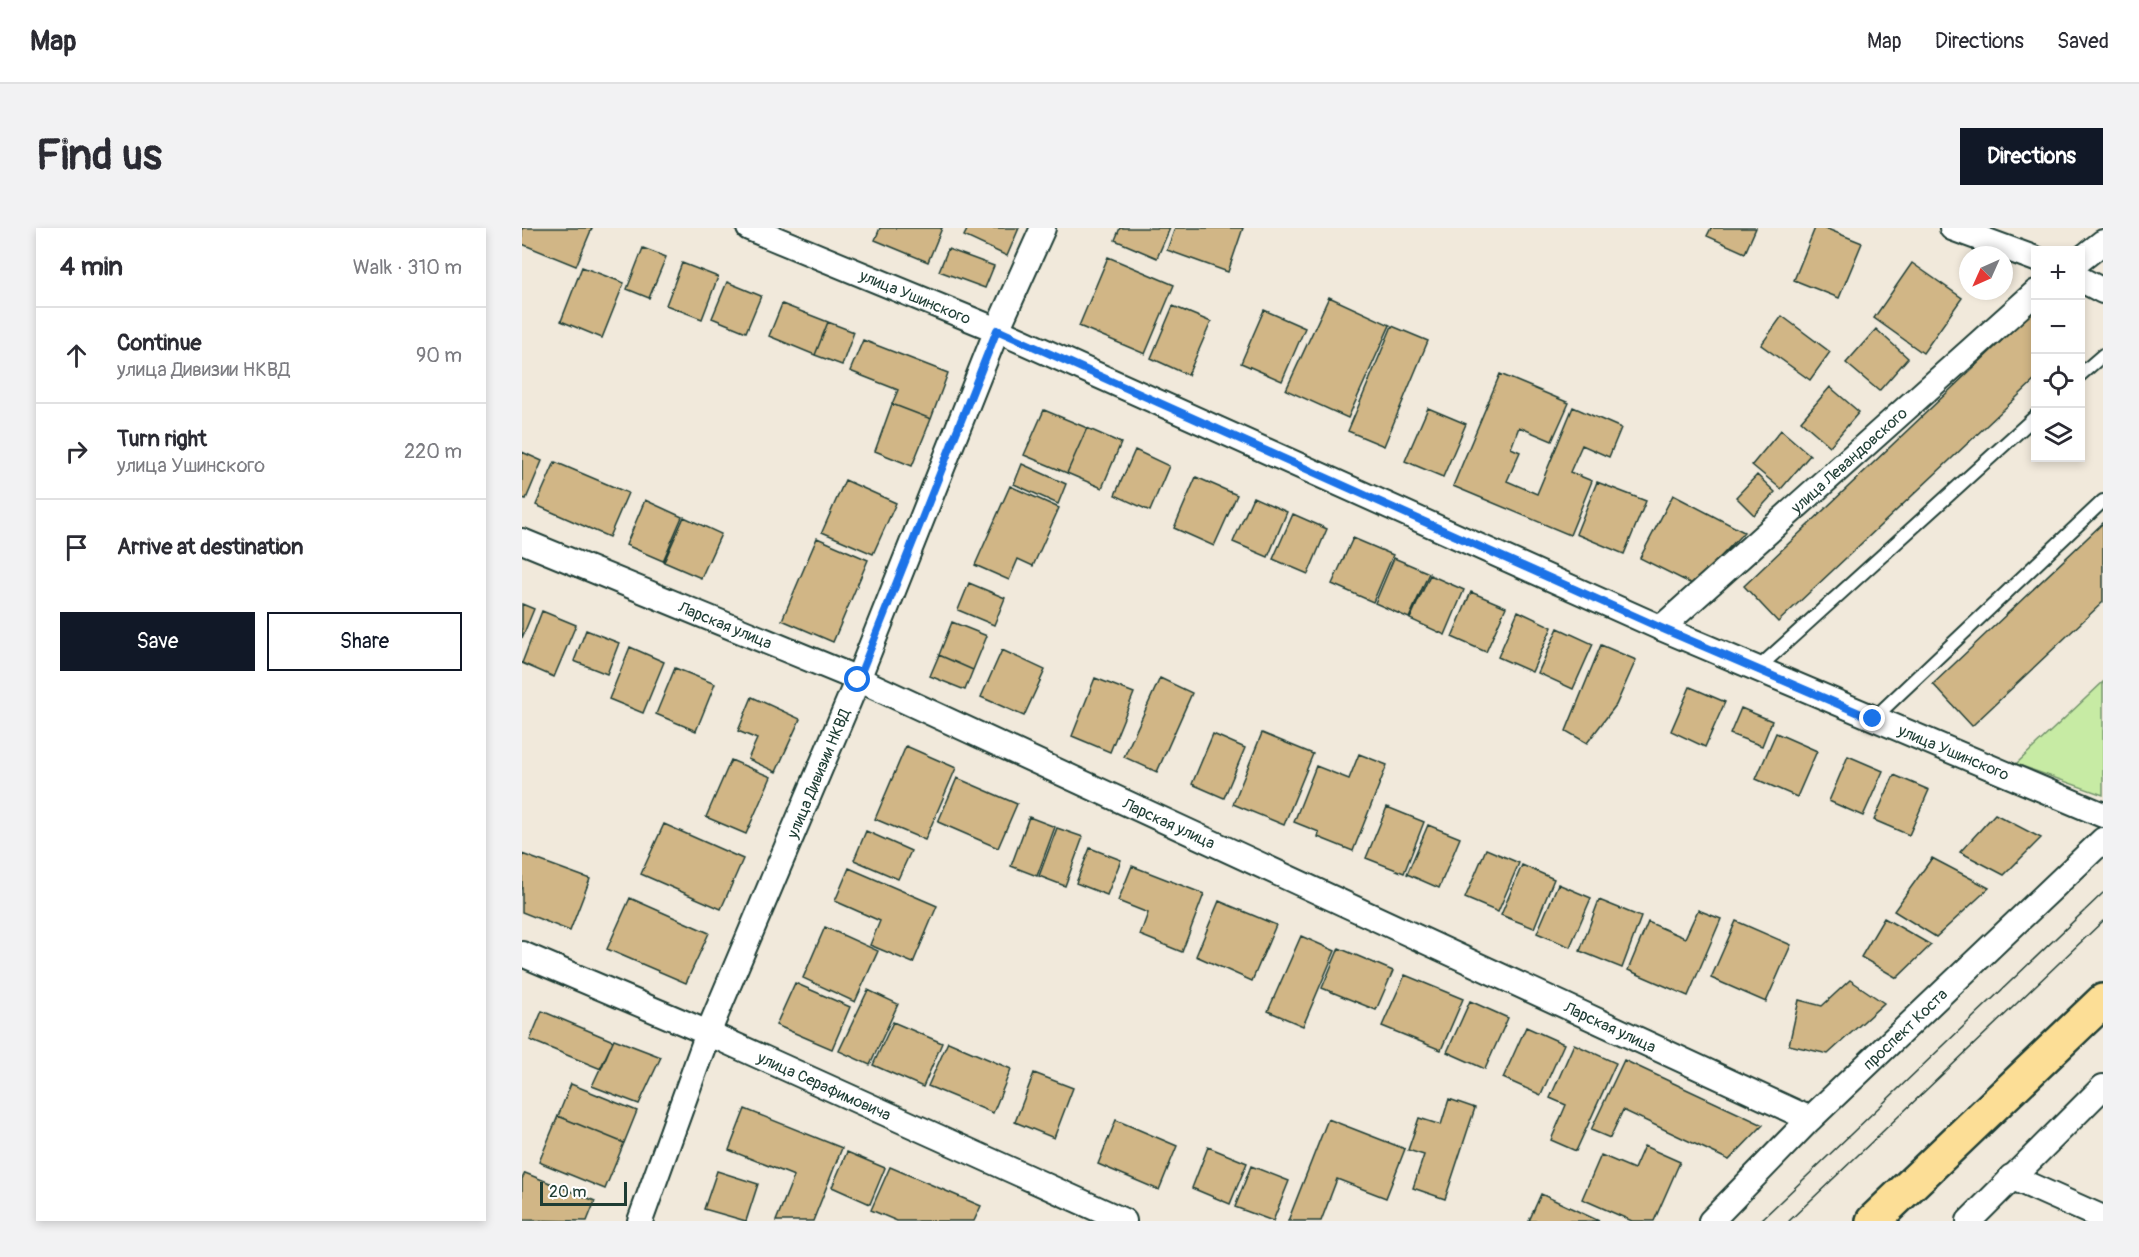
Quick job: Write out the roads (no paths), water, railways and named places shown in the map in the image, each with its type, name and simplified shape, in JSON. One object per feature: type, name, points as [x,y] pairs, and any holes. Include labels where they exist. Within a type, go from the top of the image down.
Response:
[{"type":"main road","points":[[1873,1221],[2103,1001]]},
{"type":"street","name":"улица Ушинского","points":[[749,228],[997,330],[1661,628],[2103,815]]},
{"type":"street","name":"улица Дивизии НКВД","points":[[640,1221],[708,1033],[858,680],[997,330],[1043,228]]},
{"type":"street","points":[[1952,228],[2031,258]]},
{"type":"street","points":[[2085,256],[2103,242]]},
{"type":"street","points":[[2085,282],[2103,291]]},
{"type":"street","name":"улица Левандовского","points":[[1661,628],[2031,296]]},
{"type":"street","name":"Ларская улица","points":[[522,541],[858,680],[1810,1119]]},
{"type":"street","name":"проспект Коста","points":[[1711,1221],[1810,1119],[2103,840]]},
{"type":"street","name":"улица Серафимовича","points":[[522,954],[708,1033],[1124,1221]]},
{"type":"street","points":[[1969,1221],[2103,1087]]},
{"type":"street","points":[[2011,1177],[2103,1218]]},
{"type":"lane","points":[[2085,371],[2103,355]]},
{"type":"lane","points":[[1757,669],[2031,421]]},
{"type":"lane","points":[[1873,719],[2103,501]]},
{"type":"tram line","points":[[1760,1221],[2103,893]]},
{"type":"tram line","points":[[1789,1221],[2103,921]]}]
